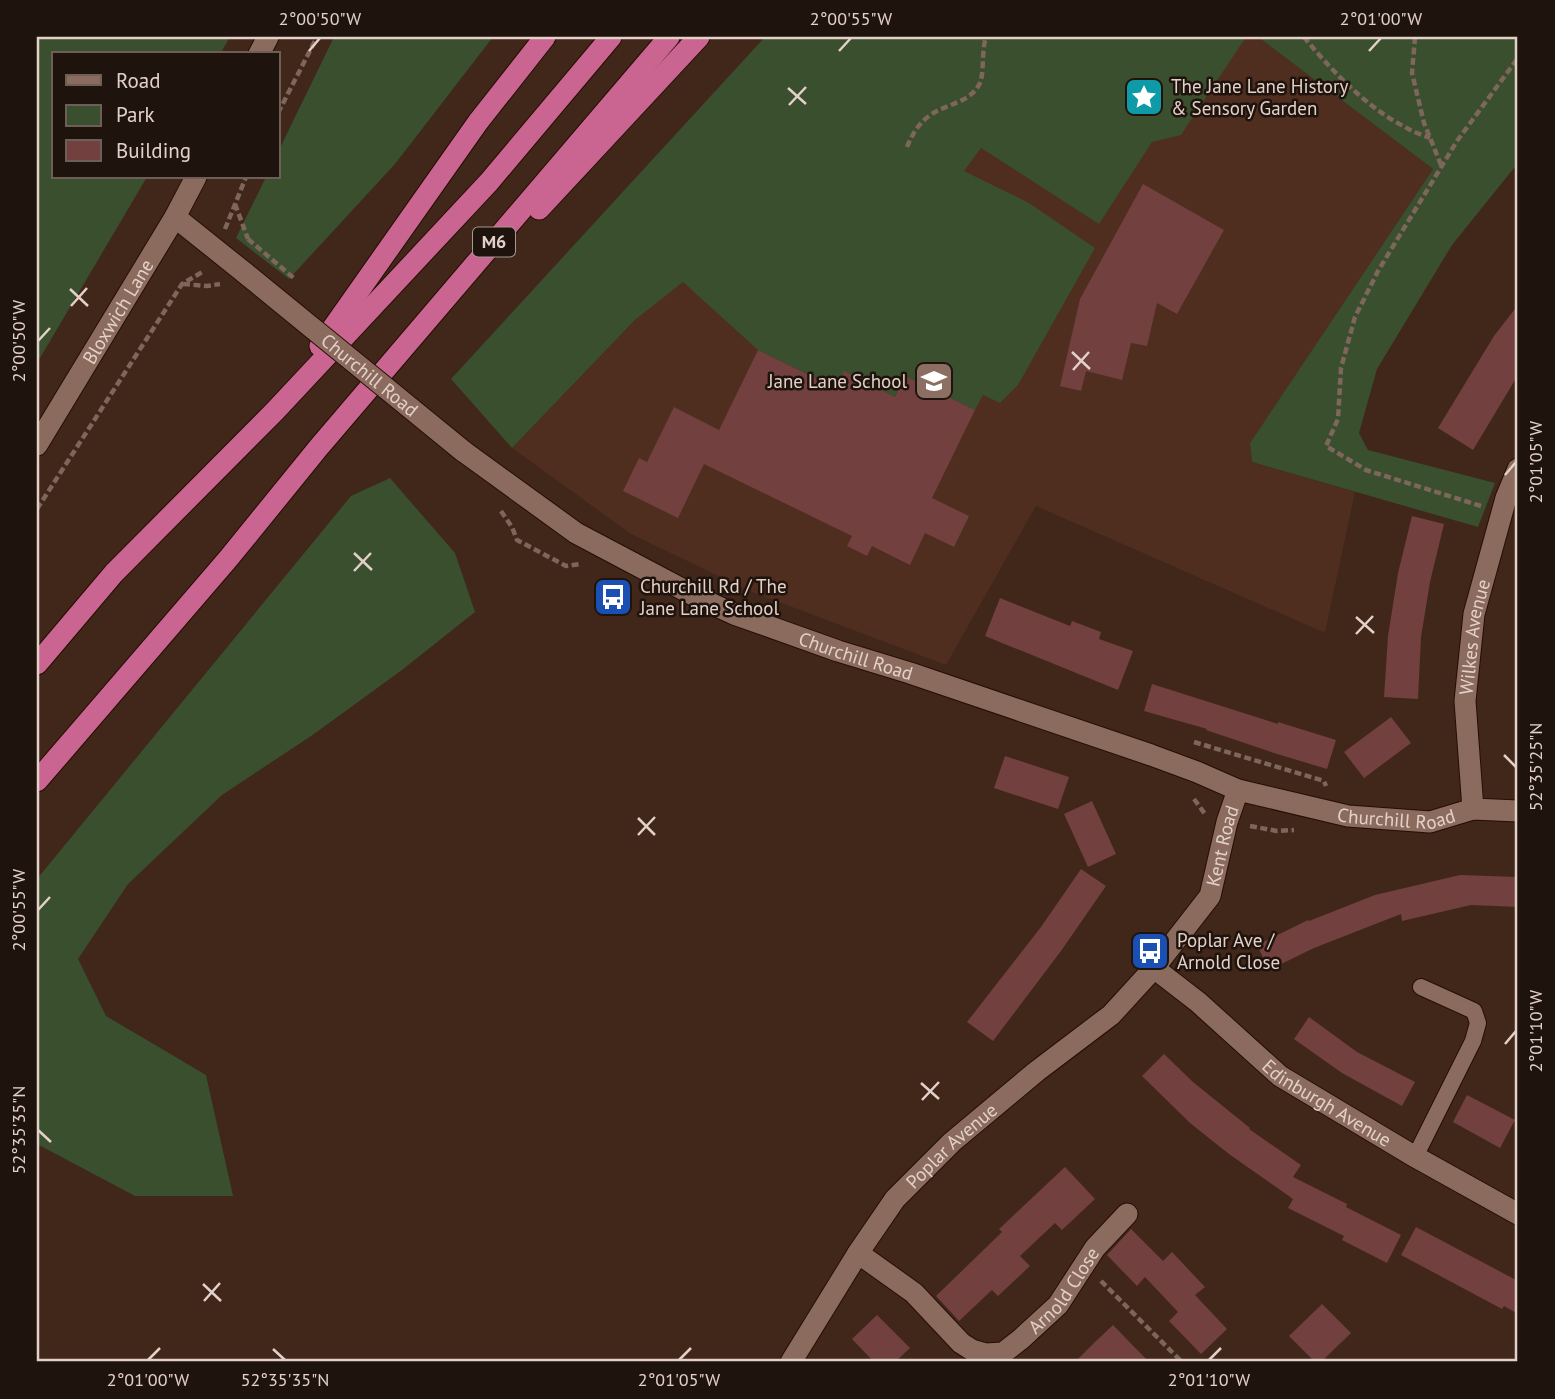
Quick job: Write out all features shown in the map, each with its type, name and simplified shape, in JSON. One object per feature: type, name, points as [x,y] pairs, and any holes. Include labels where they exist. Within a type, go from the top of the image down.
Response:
[{"type":"highway","points":[[275,411],[478,122],[545,37]]},
{"type":"highway","name":"M6","points":[[37,664],[114,573],[275,411],[489,182],[611,37]]},
{"type":"highway","name":"M6","points":[[37,781],[669,37]]},
{"type":"highway","points":[[319,447],[699,37]]},
{"type":"street","name":"Bloxwich Lane","points":[[37,445],[175,217],[195,178]]},
{"type":"street","name":"Churchill Road","points":[[175,217],[463,451],[576,533],[734,614],[1162,759],[1238,790],[1348,816],[1430,822],[1473,809],[1518,811]]},
{"type":"street","name":"Wilkes Avenue","points":[[1473,809],[1465,701],[1474,614],[1506,498],[1518,469]]},
{"type":"street","name":"Kent Road","points":[[1154,968],[1210,896],[1227,822],[1238,790]]},
{"type":"street","name":"Edinburgh Avenue","points":[[1154,968],[1198,1002],[1280,1076],[1415,1157],[1518,1214]]},
{"type":"street","name":"Poplar Avenue","points":[[791,1362],[858,1253],[895,1199],[952,1142],[1037,1070],[1111,1015],[1154,968]]},
{"type":"street","name":"Arnold Close","points":[[858,1253],[914,1293],[961,1343],[986,1354],[1003,1353],[1058,1305],[1095,1248],[1127,1214]]},
{"type":"lane","points":[[1415,1157],[1473,1041],[1478,1023],[1474,1011],[1421,987]]},
{"type":"path","points":[[280,109],[317,37]]},
{"type":"path","points":[[907,147],[919,125],[930,115],[956,104],[978,87],[983,76],[983,46],[986,37]]},
{"type":"path","points":[[1304,37],[1325,63],[1367,102],[1404,127],[1430,138]]},
{"type":"path","points":[[1415,37],[1412,73],[1424,123],[1442,165]]},
{"type":"path","points":[[1502,513],[1366,470],[1326,446],[1338,419],[1341,368],[1355,317],[1378,271],[1457,141],[1518,58]]},
{"type":"path","points":[[234,203],[248,239]]},
{"type":"path","points":[[37,509],[182,284],[221,284]]},
{"type":"path","points":[[1185,740],[1324,780],[1335,813]]},
{"type":"path","points":[[1084,1265],[1182,1362]]},
{"type":"shaded area","name":"Jane Lane School","points":[[939,37],[1258,37],[1433,169],[1250,443],[1252,462],[1355,492],[1325,633],[1036,506],[946,665],[752,592],[631,534],[512,448],[635,320],[828,165]]},
{"type":"green space","points":[[37,37],[230,37],[221,52],[52,52],[52,178],[146,178],[37,363]]},
{"type":"green space","points":[[334,37],[493,37],[395,164],[289,279],[236,238],[266,178],[280,178],[280,148]]},
{"type":"green space","points":[[765,37],[1246,37],[1181,135],[1152,142],[1099,224],[981,148],[964,171],[1029,203],[1095,248],[1018,385],[1000,403],[983,395],[975,410],[905,376],[895,397],[844,372],[830,399],[826,383],[758,350],[683,282],[635,320],[512,448],[451,379]]},
{"type":"green space","points":[[1258,37],[1518,37],[1518,163],[1452,245],[1377,369],[1359,433],[1368,450],[1495,483],[1478,527],[1252,462],[1250,443],[1433,169]]},
{"type":"green space","points":[[390,478],[455,553],[475,612],[402,670],[314,734],[222,795],[128,884],[78,959],[106,1016],[206,1075],[233,1196],[135,1196],[37,1144],[37,879],[351,496]]},
{"type":"building","points":[[1143,184],[1224,230],[1177,314],[1157,303],[1147,346],[1131,343],[1122,380],[1086,371],[1081,391],[1060,386],[1080,299]]},
{"type":"building","points":[[1518,305],[1518,375],[1473,450],[1438,428],[1494,336]]},
{"type":"building","points":[[758,350],[836,388],[844,371],[895,397],[905,376],[975,410],[932,498],[969,516],[954,547],[925,533],[910,565],[872,546],[867,556],[847,546],[852,536],[704,464],[678,518],[623,491],[639,458],[647,462],[674,407],[719,430]]},
{"type":"building","points":[[1412,516],[1444,524],[1430,582],[1421,637],[1418,699],[1384,697],[1388,636],[1398,573]]},
{"type":"building","points":[[1000,598],[1070,626],[1072,621],[1101,632],[1099,639],[1133,651],[1118,690],[985,636]]},
{"type":"building","points":[[1152,684],[1336,740],[1327,769],[1144,711]]},
{"type":"building","points":[[1391,717],[1411,743],[1364,778],[1344,752]]},
{"type":"building","points":[[1005,756],[1069,777],[1058,809],[994,788]]},
{"type":"building","points":[[1092,801],[1116,854],[1088,867],[1064,814]]},
{"type":"building","points":[[1081,869],[1106,886],[993,1041],[967,1022],[1041,927]]},
{"type":"building","points":[[1460,875],[1518,877],[1518,907],[1471,905],[1402,921],[1401,914],[1314,948],[1269,970],[1257,945],[1308,920],[1375,895]]},
{"type":"building","points":[[1309,1017],[1357,1052],[1415,1082],[1402,1106],[1342,1073],[1294,1039]]},
{"type":"building","points":[[1164,1054],[1249,1129],[1301,1165],[1293,1177],[1401,1235],[1387,1263],[1342,1240],[1344,1236],[1288,1208],[1293,1199],[1190,1123],[1142,1076]]},
{"type":"building","points":[[1467,1095],[1515,1120],[1500,1148],[1453,1122]]},
{"type":"building","points":[[1065,1167],[1095,1199],[1062,1230],[1055,1223],[1020,1256],[1030,1266],[998,1296],[992,1290],[959,1321],[936,1296],[1002,1232],[999,1229]]},
{"type":"building","points":[[1416,1227],[1518,1281],[1518,1314],[1504,1306],[1502,1309],[1401,1255]]},
{"type":"building","points":[[1131,1229],[1163,1261],[1172,1252],[1205,1287],[1195,1295],[1227,1329],[1201,1354],[1169,1321],[1178,1312],[1145,1277],[1137,1286],[1107,1255]]},
{"type":"building","points":[[1322,1304],[1351,1333],[1321,1362],[1315,1362],[1289,1336]]},
{"type":"building","points":[[877,1315],[910,1348],[895,1362],[874,1362],[852,1339]]},
{"type":"building","points":[[1113,1325],[1149,1362],[1075,1362],[1095,1342]]},
{"type":"place","name":"The Jane Lane History & Sensory Garden","points":[[1144,97]]},
{"type":"place","name":"Jane Lane School","points":[[934,381]]},
{"type":"place","name":"Churchill Rd / The Jane Lane School","points":[[613,597]]},
{"type":"place","name":"Poplar Ave / Arnold Close","points":[[1150,951]]}]
